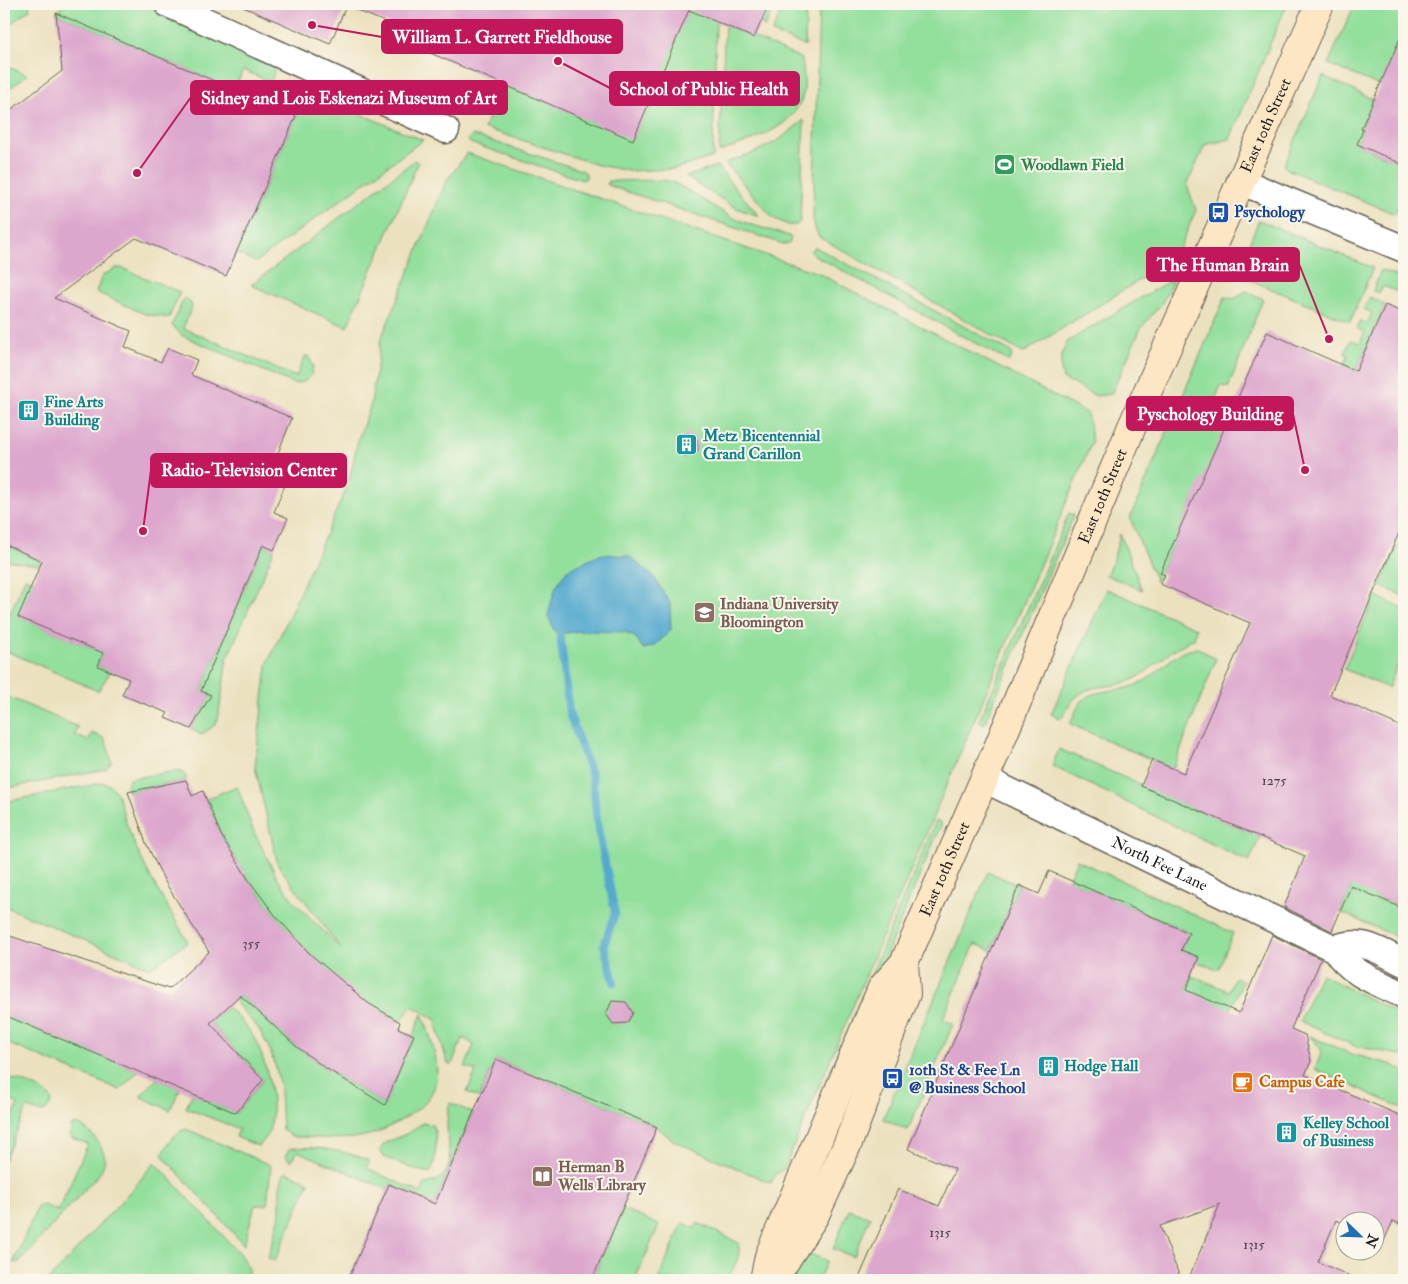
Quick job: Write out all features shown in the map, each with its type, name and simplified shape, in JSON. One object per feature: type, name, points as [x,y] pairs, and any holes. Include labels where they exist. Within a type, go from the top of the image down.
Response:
[{"type":"street","points":[[168,4],[446,130]]},
{"type":"street","name":"East 10th Street","points":[[764,1280],[768,1256],[882,988],[904,963],[984,779],[1133,424],[1320,4]]},
{"type":"street","points":[[1240,181],[1404,248]]},
{"type":"street","name":"North Fee Lane","points":[[984,779],[1335,948],[1340,958],[1355,971],[1404,995]]},
{"type":"street","points":[[1335,948],[1345,944],[1358,943],[1371,947],[1404,963]]},
{"type":"street","name":"East 10th Street","points":[[773,1280],[815,1215],[848,1143],[906,994],[904,963]]},
{"type":"green space","points":[[4,4],[29,4],[30,9],[4,29]]},
{"type":"green space","points":[[64,4],[142,4],[265,57],[274,68],[274,74],[271,82],[243,70],[234,90],[56,13]]},
{"type":"green space","points":[[769,4],[775,4],[765,27],[761,25]]},
{"type":"green space","points":[[784,4],[806,4],[805,46],[772,33]]},
{"type":"green space","name":"Woodlawn Field","points":[[819,4],[1287,4],[1230,139],[1205,145],[1187,185],[1196,210],[1176,257],[1023,353],[819,237],[813,218]]},
{"type":"green space","points":[[1355,4],[1404,4],[1404,29],[1380,86],[1328,64]]},
{"type":"green space","points":[[689,9],[716,21],[713,157],[674,169],[629,171],[598,165],[484,128],[504,84],[633,139]]},
{"type":"green space","points":[[725,25],[802,59],[804,89],[800,102],[793,114],[783,123],[758,138],[719,152]]},
{"type":"green space","points":[[4,65],[27,75],[4,93]]},
{"type":"green space","points":[[1323,76],[1374,100],[1361,129],[1363,130],[1357,144],[1404,165],[1404,193],[1395,214],[1287,169],[1284,165]]},
{"type":"green space","points":[[317,96],[423,140],[256,262],[236,253],[300,107]]},
{"type":"green space","points":[[804,120],[800,222],[797,225],[788,225],[773,218],[725,163],[753,153],[779,140]]},
{"type":"green space","points":[[473,135],[581,170],[586,173],[586,178],[582,180],[473,144],[468,139]]},
{"type":"green space","points":[[467,153],[818,273],[1087,413],[1092,442],[784,1169],[776,1174],[771,1183],[674,1141],[657,1127],[496,1059],[479,1098],[467,1092],[476,1071],[465,1067],[474,1045],[463,1038],[451,1066],[448,1064],[436,1020],[412,1006],[400,1022],[368,1003],[309,953],[275,915],[248,879],[221,835],[206,799],[237,786],[253,830],[277,877],[292,899],[341,949],[278,865],[255,767],[267,665],[348,485],[358,440],[371,404],[381,339],[446,182]]},
{"type":"green space","points":[[415,160],[418,163],[347,327],[251,285]]},
{"type":"green space","points":[[717,166],[759,216],[736,208],[686,177]]},
{"type":"green space","points":[[665,180],[675,183],[731,217],[789,236],[791,238],[789,244],[783,244],[607,185],[608,181]]},
{"type":"green space","points":[[1259,220],[1373,268],[1350,322],[1236,274]]},
{"type":"green space","points":[[814,248],[1010,351],[1012,354],[1011,359],[1008,361],[814,255],[810,251]]},
{"type":"green space","points":[[116,268],[121,268],[180,292],[169,318],[145,314],[96,292],[102,276]]},
{"type":"green space","points":[[1381,270],[1404,279],[1404,305],[1398,302],[1402,294],[1383,286],[1379,293],[1373,291]]},
{"type":"green space","points":[[1174,278],[1162,303],[1141,328],[1111,394],[1096,396],[1063,379],[1061,360],[1067,342]]},
{"type":"green space","points":[[1246,291],[1263,299],[1228,388],[1221,385],[1210,412],[1229,420],[1156,582],[1130,518],[1225,297],[1234,299]]},
{"type":"green space","points":[[1370,297],[1385,305],[1356,371],[1344,366],[1348,356],[1345,352],[1351,340],[1360,343],[1365,332],[1357,329],[1360,321],[1367,324],[1372,313],[1364,309]]},
{"type":"green space","points":[[184,298],[190,302],[192,307],[183,328],[296,377],[305,356],[308,356],[313,365],[312,373],[305,381],[294,384],[181,335],[172,325]]},
{"type":"green space","points":[[1069,513],[1074,515],[984,724],[979,721]]},
{"type":"green space","points":[[1404,530],[1404,596],[1380,586]]},
{"type":"green space","points":[[1120,534],[1142,590],[1106,575],[1113,561]]},
{"type":"green space","points":[[4,544],[40,560],[38,565],[4,560]]},
{"type":"green space","points":[[263,545],[274,550],[227,659],[218,719],[215,725],[201,735],[191,729],[211,695],[201,691]]},
{"type":"green space","points":[[25,578],[34,581],[19,617],[103,653],[98,666],[111,671],[98,691],[4,650],[4,628]]},
{"type":"green space","points":[[1107,589],[1196,628],[1194,639],[1186,641],[1186,643],[1173,650],[1138,677],[1115,685],[1087,690],[1078,695],[1061,719],[1051,714]]},
{"type":"green space","points":[[1375,596],[1404,609],[1404,651],[1388,688],[1344,669]]},
{"type":"green space","points":[[1198,648],[1216,659],[1173,769],[1070,724],[1079,705],[1089,696],[1139,684],[1178,654]]},
{"type":"green space","points":[[4,695],[78,727],[75,735],[88,741],[92,733],[105,739],[112,762],[106,769],[4,789]]},
{"type":"green space","points":[[1059,749],[1260,837],[1249,862],[1052,766]]},
{"type":"green space","points":[[176,771],[183,773],[186,780],[128,792],[126,786],[129,779]]},
{"type":"green space","points":[[101,783],[112,787],[116,792],[140,856],[188,942],[150,968],[4,906],[4,802]]},
{"type":"green space","points":[[936,821],[942,823],[824,1100],[819,1098]]},
{"type":"green space","points":[[1077,860],[1233,933],[1218,970],[1198,962],[1199,957],[1181,950],[1188,932],[1068,880]]},
{"type":"green space","points":[[988,872],[1019,885],[991,950],[975,944],[943,1019],[953,1024],[908,1130],[883,1119]]},
{"type":"green space","points":[[1352,884],[1404,909],[1404,940],[1340,912]]},
{"type":"green space","points":[[1321,974],[1404,1017],[1404,1056],[1355,1046],[1299,1021]]},
{"type":"green space","points":[[1192,976],[1229,991],[1235,977],[1243,981],[1230,1010],[1178,1008]]},
{"type":"green space","points":[[241,996],[297,1047],[324,1067],[385,1105],[422,1014],[430,1035],[436,1061],[437,1073],[432,1092],[419,1108],[409,1115],[369,1135],[337,1139],[289,1135],[282,1129],[280,1089],[276,1068],[269,1048],[259,1029],[234,1001]]},
{"type":"green space","points":[[228,1007],[251,1033],[263,1058],[268,1074],[271,1091],[271,1124],[266,1137],[258,1146],[236,1137],[239,1129],[186,1108],[192,1094],[236,1113],[263,1080],[210,1023]]},
{"type":"green space","points":[[4,1015],[138,1071],[120,1090],[4,1042]]},
{"type":"green space","points":[[1310,1036],[1351,1054],[1390,1064],[1404,1071],[1404,1109],[1315,1069],[1322,1051]]},
{"type":"green space","points":[[9,1079],[33,1086],[45,1092],[52,1100],[47,1109],[42,1112],[27,1108],[4,1161],[4,1138],[18,1104],[8,1099],[4,1094],[4,1086]]},
{"type":"green space","points":[[157,1079],[180,1089],[170,1110],[141,1097]]},
{"type":"green space","points":[[450,1103],[473,1113],[434,1205],[390,1184],[387,1189],[297,1151],[291,1161],[285,1156],[289,1149],[298,1148],[319,1148],[352,1155],[370,1161],[366,1168],[421,1193],[425,1184],[442,1177],[449,1166],[447,1125]]},
{"type":"green space","points":[[423,1123],[432,1125],[436,1142],[435,1156],[430,1173],[416,1170],[384,1157],[380,1150],[385,1143],[408,1133]]},
{"type":"green space","points":[[77,1124],[97,1140],[102,1149],[105,1159],[101,1171],[19,1262],[13,1263],[38,1206],[43,1205],[58,1211],[88,1144],[72,1138],[70,1134],[71,1126]]},
{"type":"green space","points":[[186,1129],[271,1166],[267,1205],[255,1205],[244,1245],[162,1155],[175,1136]]},
{"type":"green space","points":[[155,1162],[239,1253],[249,1269],[245,1280],[49,1280],[135,1186]]},
{"type":"green space","points":[[287,1172],[309,1182],[275,1261],[268,1258],[280,1215],[280,1187],[284,1173]]},
{"type":"green space","points":[[623,1209],[659,1225],[635,1280],[592,1280]]},
{"type":"green space","points":[[849,1209],[870,1217],[854,1257],[833,1249]]},
{"type":"green space","points":[[683,1223],[695,1228],[698,1223],[737,1242],[739,1246],[738,1256],[727,1280],[658,1280]]},
{"type":"green space","points":[[808,1253],[827,1261],[818,1280],[793,1280]]},
{"type":"water","points":[[602,554],[629,556],[654,577],[670,603],[671,630],[655,646],[643,649],[636,638],[625,632],[580,631],[560,634],[554,631],[548,615],[556,586],[567,570]]},
{"type":"building","points":[[236,4],[769,4],[754,38],[689,10],[633,140],[393,37],[397,27],[346,6],[330,44]]},
{"type":"building","points":[[56,13],[296,116],[226,276],[136,238],[54,298],[131,331],[125,347],[161,362],[168,348],[197,360],[191,375],[292,418],[270,473],[287,480],[274,512],[288,518],[274,550],[263,545],[201,691],[211,695],[191,729],[165,718],[168,713],[122,695],[129,679],[98,666],[103,653],[18,617],[42,561],[4,544],[4,115],[62,71]]},
{"type":"building","points":[[1404,29],[1404,165],[1357,144],[1363,130],[1361,129]]},
{"type":"building","points":[[1385,305],[1404,313],[1404,521],[1330,695],[1404,728],[1404,909],[1351,886],[1332,931],[1284,907],[1305,856],[1141,786],[1152,760],[1184,773],[1250,623],[1160,584],[1165,575],[1160,573],[1267,332],[1356,371]]},
{"type":"building","name":"Metz Bicentennial Grand Carillon","points":[[687,433],[697,439],[698,450],[687,457],[677,451],[677,440]]},
{"type":"building","points":[[186,780],[192,796],[203,791],[221,835],[248,879],[275,915],[309,953],[368,1003],[400,1022],[398,1028],[414,1035],[385,1105],[324,1067],[297,1047],[240,995],[210,1023],[263,1080],[236,1113],[4,1015],[4,934],[169,989],[209,952],[165,882],[146,843],[128,792]]},
{"type":"building","points":[[1049,871],[1189,933],[1181,950],[1199,957],[1186,990],[1239,1013],[1272,935],[1321,959],[1291,1029],[1305,1035],[1311,1061],[1305,1075],[1404,1117],[1404,1226],[1393,1221],[1386,1237],[1386,1212],[1336,1212],[1336,1220],[1318,1262],[1359,1280],[1188,1280],[1220,1204],[1160,1226],[1181,1280],[858,1280],[898,1189],[939,1206],[955,1169],[908,1149],[1019,885],[1039,894]]},
{"type":"building","points":[[612,1001],[626,1002],[633,1013],[627,1023],[613,1024],[606,1014]]},
{"type":"building","name":"Herman B Wells Library","points":[[496,1059],[657,1127],[592,1280],[348,1280],[389,1184],[435,1204]]},
{"type":"waterway","points":[[560,634],[569,713],[592,776],[598,828],[615,913],[604,945],[614,982]]},
{"type":"place","name":"William L. Garrett Fieldhouse","points":[[312,25]]},
{"type":"place","name":"School of Public Health","points":[[558,61]]},
{"type":"place","name":"Woodlawn Field","points":[[1005,165]]},
{"type":"place","name":"Sidney and Lois Eskenazi Museum of Art","points":[[137,173]]},
{"type":"place","name":"Psychology","points":[[1218,212]]},
{"type":"place","name":"The Human Brain","points":[[1329,339]]},
{"type":"place","name":"Fine Arts Building","points":[[28,411]]},
{"type":"place","name":"Metz Bicentennial Grand Carillon","points":[[687,445]]},
{"type":"place","name":"Pyschology Building","points":[[1305,470]]},
{"type":"place","name":"Radio-Television Center","points":[[143,531]]},
{"type":"place","name":"Indiana University Bloomington","points":[[704,613]]},
{"type":"place","name":"Hodge Hall","points":[[1048,1066]]},
{"type":"place","name":"10th St & Fee Ln @ Business School","points":[[893,1079]]},
{"type":"place","name":"Campus Cafe","points":[[1243,1082]]},
{"type":"place","name":"Kelley School of Business","points":[[1287,1132]]},
{"type":"place","name":"Herman B Wells Library","points":[[542,1176]]}]
